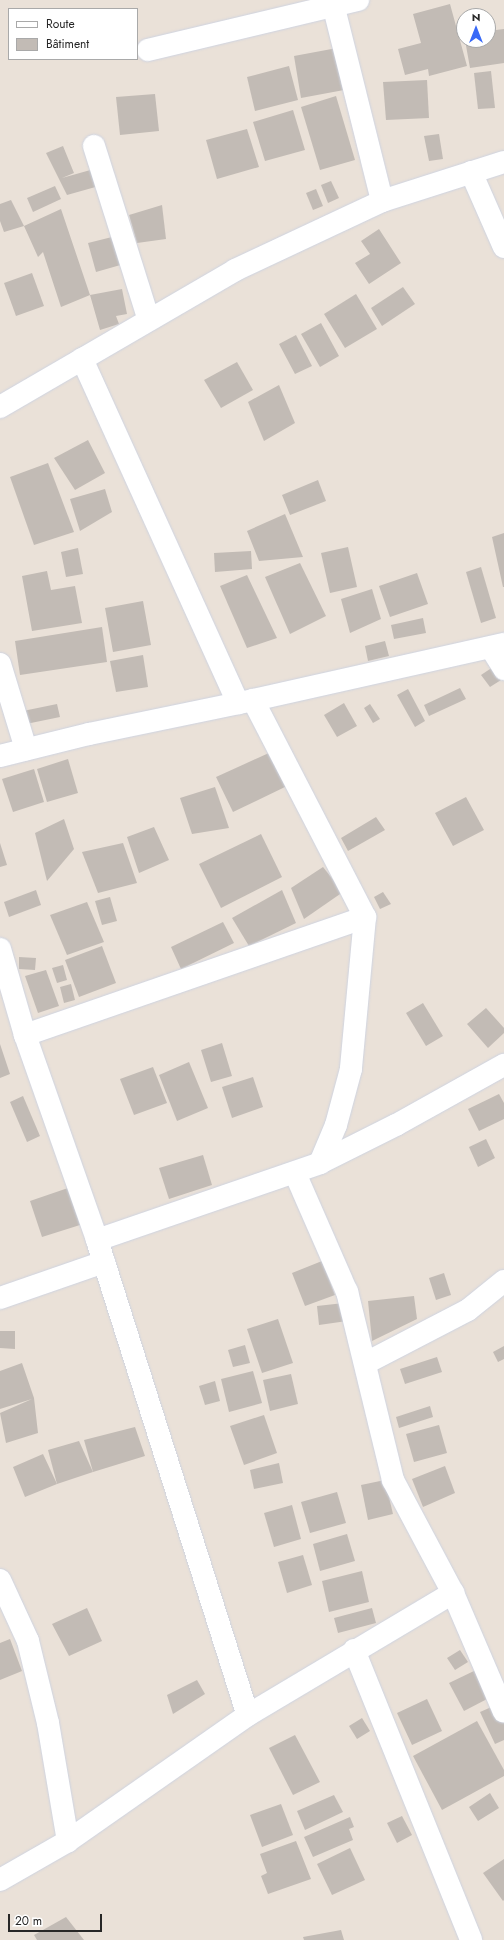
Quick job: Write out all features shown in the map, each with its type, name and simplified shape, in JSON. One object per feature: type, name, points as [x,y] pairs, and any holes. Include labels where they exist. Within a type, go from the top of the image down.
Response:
[{"type":"street","points":[[148,50],[332,3],[358,0]]},
{"type":"street","points":[[332,3],[382,201]]},
{"type":"street","points":[[94,146],[149,320]]},
{"type":"street","points":[[0,407],[234,270],[382,201],[504,162]]},
{"type":"street","points":[[471,172],[504,247]]},
{"type":"street","points":[[82,359],[246,702],[365,917],[351,1069],[336,1125],[320,1163]]},
{"type":"street","points":[[0,756],[89,734],[246,702],[498,646],[504,669]]},
{"type":"street","points":[[0,664],[26,749]]},
{"type":"street","points":[[25,1035],[365,917]]},
{"type":"street","points":[[0,949],[25,1035],[97,1240],[248,1715]]},
{"type":"street","points":[[97,1240],[295,1174],[396,1125],[504,1065]]},
{"type":"street","points":[[295,1174],[347,1292],[366,1363],[393,1480],[453,1592],[504,1712]]},
{"type":"street","points":[[0,1298],[104,1262]]},
{"type":"street","points":[[366,1363],[468,1310],[504,1281]]},
{"type":"street","points":[[0,1580],[28,1641],[48,1723],[68,1841]]},
{"type":"street","points":[[0,1880],[68,1841],[248,1715],[354,1650],[453,1592]]},
{"type":"street","points":[[354,1650],[471,1940]]},
{"type":"building","points":[[450,4],[456,26],[456,48],[462,48],[467,66],[429,76],[428,69],[405,75],[398,49],[421,43],[413,14]]},
{"type":"building","points":[[504,29],[504,63],[470,68],[466,48],[496,48],[496,30]]},
{"type":"building","points":[[337,48],[344,90],[301,98],[294,56]]},
{"type":"building","points":[[289,66],[298,100],[255,111],[247,77]]},
{"type":"building","points":[[491,71],[495,108],[478,109],[474,73]]},
{"type":"building","points":[[427,80],[429,118],[386,120],[383,82]]},
{"type":"building","points":[[155,94],[159,131],[120,135],[116,97]]},
{"type":"building","points":[[336,96],[355,160],[320,170],[301,107]]},
{"type":"building","points":[[293,110],[305,150],[265,161],[253,122]]},
{"type":"building","points":[[247,129],[259,167],[217,179],[206,140]]},
{"type":"building","points":[[439,134],[443,159],[429,161],[424,136]]},
{"type":"building","points":[[63,146],[74,173],[62,178],[94,169],[99,186],[67,195],[46,153]]},
{"type":"building","points":[[331,181],[339,198],[328,203],[321,185]]},
{"type":"building","points":[[55,186],[61,199],[33,212],[27,198]]},
{"type":"building","points":[[316,189],[323,206],[313,210],[306,193]]},
{"type":"building","points":[[11,200],[24,226],[4,232],[0,221],[0,204]]},
{"type":"building","points":[[162,205],[166,239],[137,243],[129,215]]},
{"type":"building","points":[[61,209],[90,295],[61,307],[43,252],[38,257],[24,226]]},
{"type":"building","points":[[379,229],[401,263],[369,284],[355,263],[370,254],[361,241]]},
{"type":"building","points":[[116,236],[124,264],[96,272],[88,243]]},
{"type":"building","points":[[32,273],[44,306],[16,316],[4,283]]},
{"type":"building","points":[[403,287],[415,304],[382,326],[371,308]]},
{"type":"building","points":[[122,289],[127,314],[116,316],[119,324],[100,330],[90,295]]},
{"type":"building","points":[[356,294],[377,329],[345,348],[324,314]]},
{"type":"building","points":[[321,323],[339,356],[320,367],[301,334]]},
{"type":"building","points":[[296,335],[312,366],[295,374],[279,344]]},
{"type":"building","points":[[237,362],[253,390],[221,408],[204,380]]},
{"type":"building","points":[[279,385],[295,423],[264,441],[248,402]]},
{"type":"building","points":[[88,440],[105,473],[75,490],[54,458]]},
{"type":"building","points":[[48,463],[74,532],[34,545],[10,477]]},
{"type":"building","points":[[318,480],[326,501],[290,515],[282,495]]},
{"type":"building","points":[[105,489],[112,512],[80,531],[70,499]]},
{"type":"building","points":[[285,514],[303,557],[259,561],[247,531]]},
{"type":"building","points":[[504,533],[504,587],[503,587],[492,537]]},
{"type":"building","points":[[348,547],[357,587],[330,593],[321,553]]},
{"type":"building","points":[[78,548],[83,574],[66,577],[61,552]]},
{"type":"building","points":[[251,551],[252,569],[215,572],[214,553]]},
{"type":"building","points":[[300,563],[326,616],[290,634],[265,577]]},
{"type":"building","points":[[481,567],[496,618],[481,623],[466,572]]},
{"type":"building","points":[[47,571],[51,590],[75,586],[82,623],[32,631],[22,576]]},
{"type":"building","points":[[417,573],[428,604],[390,617],[379,586]]},
{"type":"building","points":[[247,575],[277,638],[247,648],[220,586]]},
{"type":"building","points":[[372,589],[381,619],[350,633],[341,599]]},
{"type":"building","points":[[143,601],[151,645],[113,652],[105,608]]},
{"type":"building","points":[[423,618],[426,633],[394,639],[391,625]]},
{"type":"building","points":[[102,627],[107,662],[20,675],[15,641]]},
{"type":"building","points":[[385,641],[389,656],[368,661],[365,646]]},
{"type":"building","points":[[143,655],[148,687],[116,692],[110,661]]},
{"type":"building","points":[[493,667],[501,680],[490,687],[481,675]]},
{"type":"building","points":[[460,688],[466,699],[429,716],[424,705]]},
{"type":"building","points":[[408,689],[425,721],[415,727],[397,695]]},
{"type":"building","points":[[344,703],[357,726],[337,737],[324,715]]},
{"type":"building","points":[[57,704],[60,717],[26,724],[23,711]]},
{"type":"building","points":[[370,704],[380,719],[373,723],[364,708]]},
{"type":"building","points":[[271,752],[287,786],[233,812],[216,777]]},
{"type":"building","points":[[68,759],[78,793],[47,802],[37,769]]},
{"type":"building","points":[[34,769],[44,802],[13,812],[2,779]]},
{"type":"building","points":[[215,787],[229,828],[192,834],[180,798]]},
{"type":"building","points":[[466,797],[484,830],[453,846],[435,813]]},
{"type":"building","points":[[376,817],[385,830],[348,851],[341,838]]},
{"type":"building","points":[[64,819],[74,849],[47,881],[35,833]]},
{"type":"building","points":[[154,827],[169,860],[139,873],[127,837]]},
{"type":"building","points":[[261,834],[282,877],[221,908],[199,864]]},
{"type":"building","points":[[0,843],[7,865],[0,867]]},
{"type":"building","points":[[123,843],[137,883],[98,893],[82,852]]},
{"type":"building","points":[[323,867],[343,892],[304,919],[291,888]]},
{"type":"building","points":[[36,890],[41,905],[9,917],[4,902]]},
{"type":"building","points":[[282,890],[296,923],[249,946],[232,918]]},
{"type":"building","points":[[383,892],[391,904],[380,909],[374,897]]},
{"type":"building","points":[[110,897],[117,921],[102,925],[95,901]]},
{"type":"building","points":[[87,902],[104,942],[67,955],[50,915]]},
{"type":"building","points":[[223,922],[234,943],[181,969],[171,947]]},
{"type":"building","points":[[102,946],[116,983],[79,997],[65,960]]},
{"type":"building","points":[[19,957],[36,958],[35,970],[19,969]]},
{"type":"building","points":[[63,965],[67,980],[57,983],[52,968]]},
{"type":"building","points":[[46,970],[59,1006],[38,1013],[25,976]]},
{"type":"building","points":[[71,984],[75,1000],[64,1003],[60,987]]},
{"type":"building","points":[[423,1003],[443,1036],[426,1046],[406,1013]]},
{"type":"building","points":[[486,1008],[504,1028],[504,1033],[488,1048],[467,1024]]},
{"type":"building","points":[[222,1043],[232,1076],[211,1082],[201,1050]]},
{"type":"building","points":[[0,1044],[10,1074],[0,1078]]},
{"type":"building","points":[[189,1062],[208,1108],[177,1121],[159,1075]]},
{"type":"building","points":[[153,1067],[167,1103],[134,1115],[120,1079]]},
{"type":"building","points":[[253,1077],[263,1107],[232,1118],[222,1087]]},
{"type":"building","points":[[499,1094],[504,1103],[504,1119],[479,1131],[468,1109]]},
{"type":"building","points":[[23,1096],[40,1136],[27,1142],[10,1102]]},
{"type":"building","points":[[486,1139],[495,1158],[478,1167],[469,1147]]},
{"type":"building","points":[[203,1155],[212,1185],[169,1199],[159,1168]]},
{"type":"building","points":[[68,1188],[80,1225],[42,1237],[30,1201]]},
{"type":"building","points":[[322,1261],[335,1295],[305,1306],[292,1273]]},
{"type":"building","points":[[444,1273],[451,1295],[436,1300],[429,1278]]},
{"type":"building","points":[[414,1296],[417,1319],[372,1341],[368,1301]]},
{"type":"building","points":[[344,1303],[347,1321],[319,1325],[317,1306]]},
{"type":"building","points":[[278,1319],[293,1363],[262,1373],[247,1329]]},
{"type":"building","points":[[0,1331],[15,1331],[15,1349],[0,1348]]},
{"type":"building","points":[[245,1345],[250,1363],[233,1367],[228,1350]]},
{"type":"building","points":[[504,1346],[504,1359],[498,1362],[493,1352]]},
{"type":"building","points":[[437,1357],[442,1372],[405,1384],[400,1369]]},
{"type":"building","points":[[22,1363],[34,1398],[38,1433],[6,1443],[0,1413],[32,1399],[0,1409],[0,1371]]},
{"type":"building","points":[[253,1371],[262,1403],[229,1412],[221,1379]]},
{"type":"building","points":[[291,1374],[298,1404],[270,1411],[263,1380]]},
{"type":"building","points":[[215,1381],[220,1401],[205,1405],[199,1386]]},
{"type":"building","points":[[430,1406],[433,1417],[399,1428],[396,1417]]},
{"type":"building","points":[[264,1415],[277,1453],[244,1465],[230,1426]]},
{"type":"building","points":[[439,1425],[447,1453],[414,1462],[406,1434]]},
{"type":"building","points":[[135,1427],[145,1456],[93,1472],[84,1440]]},
{"type":"building","points":[[79,1441],[93,1472],[57,1484],[48,1450]]},
{"type":"building","points":[[43,1454],[57,1484],[25,1497],[13,1467]]},
{"type":"building","points":[[279,1463],[283,1483],[254,1489],[250,1470]]},
{"type":"building","points":[[445,1466],[455,1493],[423,1507],[412,1479]]},
{"type":"building","points":[[385,1480],[393,1514],[368,1520],[361,1485]]},
{"type":"building","points":[[337,1492],[346,1523],[310,1533],[301,1502]]},
{"type":"building","points":[[292,1505],[301,1539],[274,1547],[264,1513]]},
{"type":"building","points":[[347,1534],[355,1561],[320,1571],[313,1544]]},
{"type":"building","points":[[303,1555],[312,1585],[287,1593],[278,1562]]},
{"type":"building","points":[[362,1571],[369,1602],[329,1612],[322,1581]]},
{"type":"building","points":[[87,1608],[102,1641],[69,1656],[52,1624]]},
{"type":"building","points":[[372,1608],[376,1623],[338,1633],[334,1618]]},
{"type":"building","points":[[10,1639],[22,1671],[0,1680],[0,1643]]},
{"type":"building","points":[[460,1650],[468,1662],[455,1670],[447,1658]]},
{"type":"building","points":[[476,1670],[489,1698],[464,1711],[449,1683]]},
{"type":"building","points":[[197,1680],[205,1694],[173,1714],[167,1695]]},
{"type":"building","points":[[427,1699],[442,1731],[412,1745],[397,1713]]},
{"type":"building","points":[[496,1705],[504,1721],[504,1740],[495,1744],[480,1712]]},
{"type":"building","points":[[362,1718],[370,1731],[357,1739],[349,1726]]},
{"type":"building","points":[[477,1721],[504,1770],[504,1776],[442,1810],[413,1756]]},
{"type":"building","points":[[295,1735],[320,1782],[293,1795],[269,1748]]},
{"type":"building","points":[[490,1793],[499,1808],[478,1821],[469,1807]]},
{"type":"building","points":[[334,1795],[343,1812],[305,1830],[297,1811]]},
{"type":"building","points":[[281,1804],[293,1835],[262,1847],[250,1815]]},
{"type":"building","points":[[402,1816],[412,1835],[397,1843],[387,1823]]},
{"type":"building","points":[[350,1817],[354,1827],[349,1829],[353,1840],[313,1857],[304,1837]]},
{"type":"building","points":[[296,1841],[311,1879],[268,1894],[261,1876],[267,1873],[260,1854]]},
{"type":"building","points":[[350,1848],[365,1880],[332,1895],[317,1864]]},
{"type":"building","points":[[504,1859],[504,1900],[503,1901],[483,1873]]},
{"type":"building","points":[[66,1917],[84,1940],[37,1940],[34,1935]]},
{"type":"building","points":[[341,1930],[344,1940],[304,1940],[303,1937]]}]
